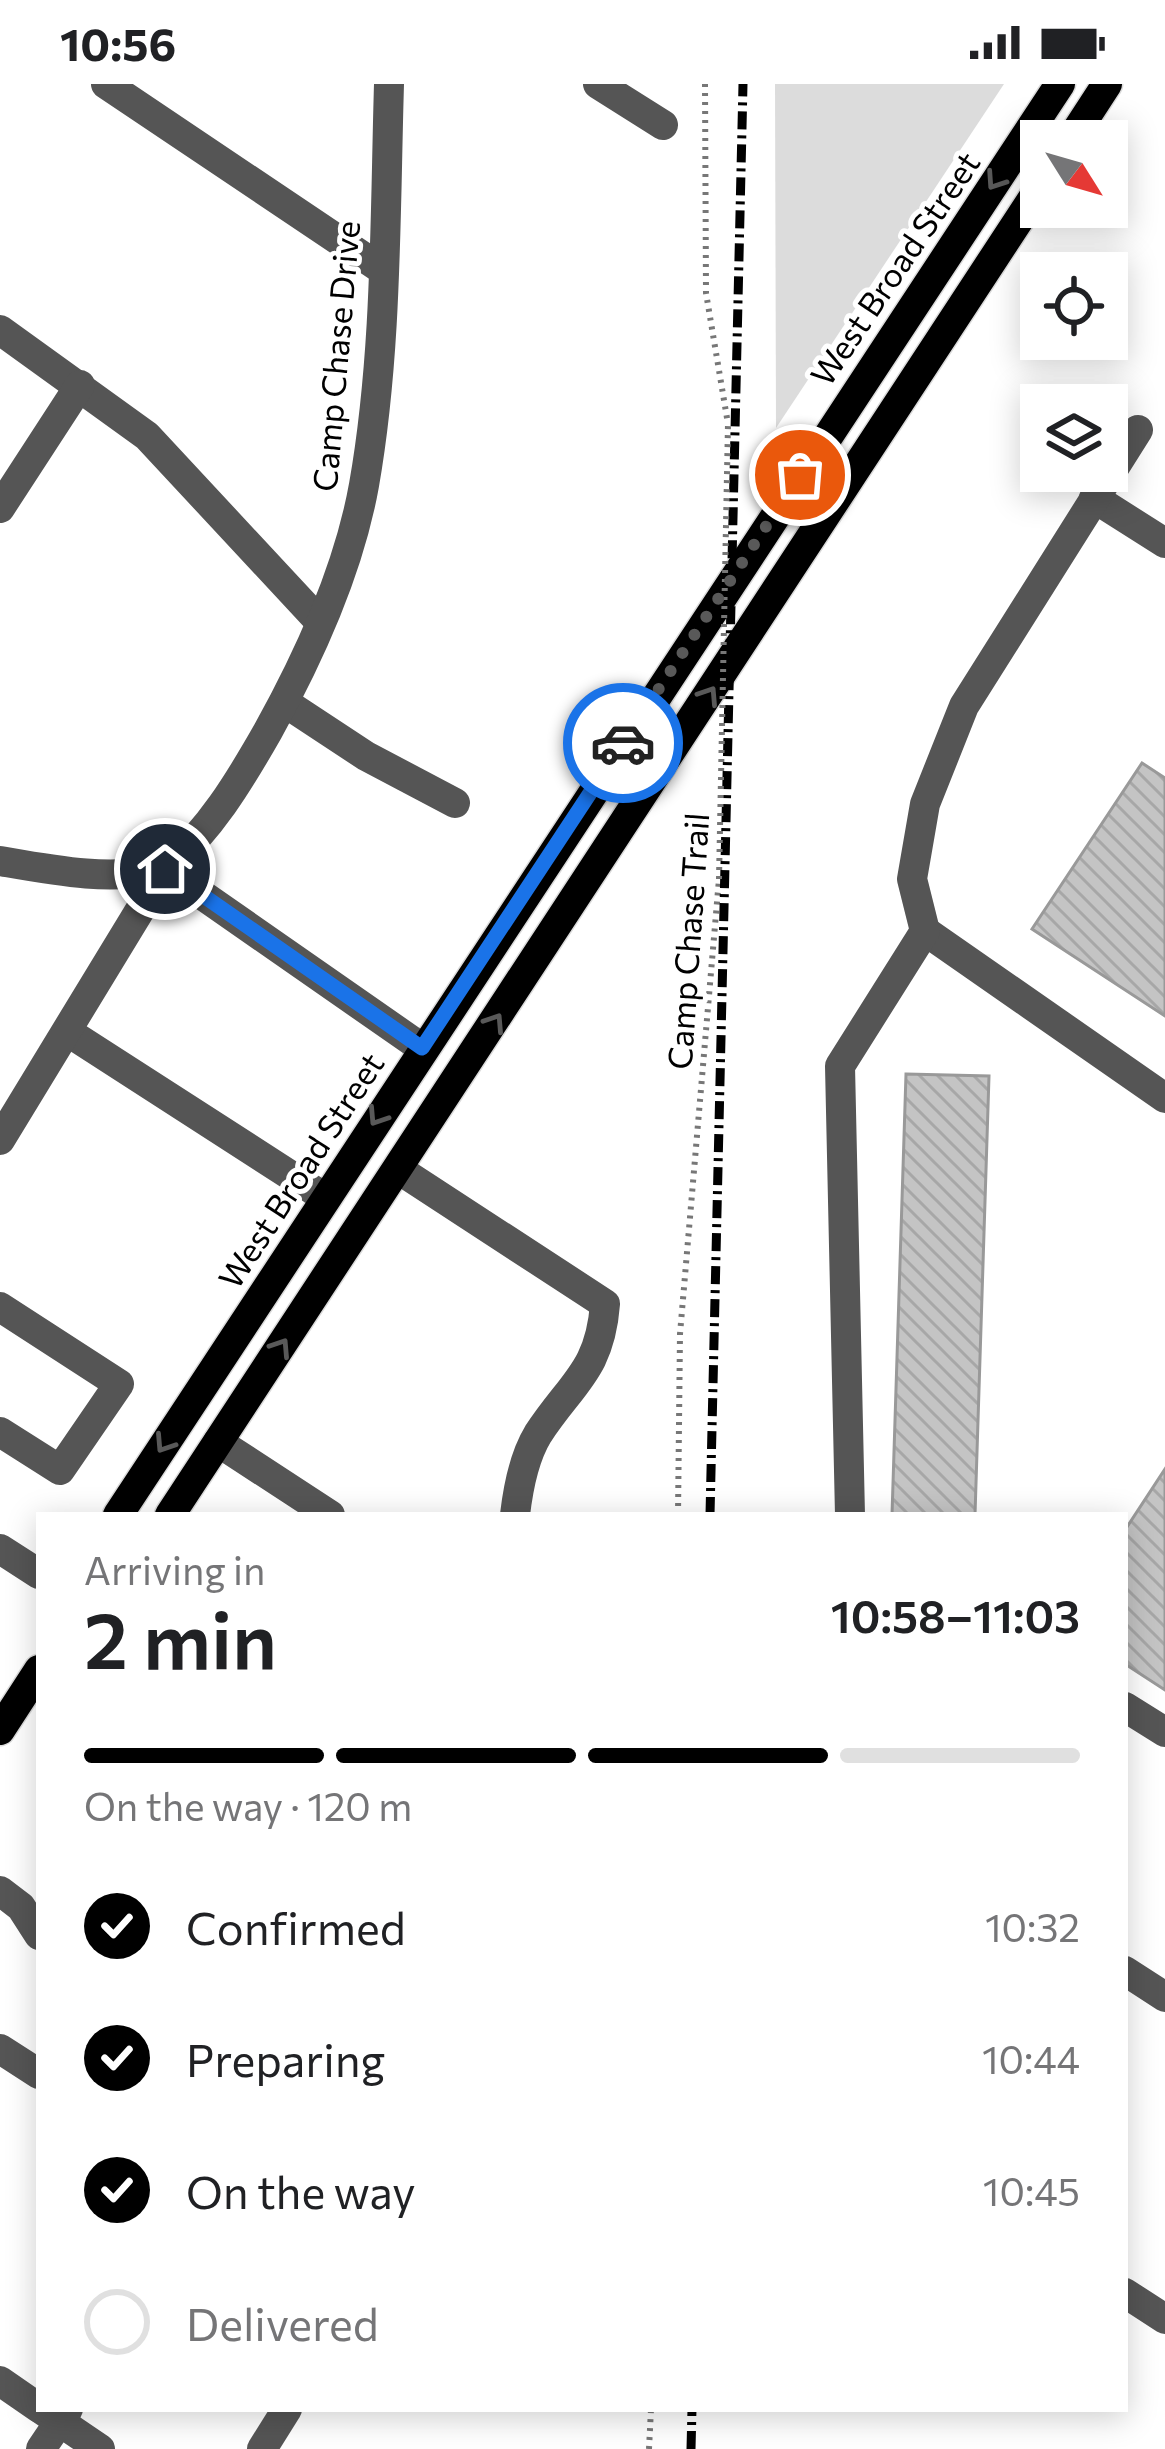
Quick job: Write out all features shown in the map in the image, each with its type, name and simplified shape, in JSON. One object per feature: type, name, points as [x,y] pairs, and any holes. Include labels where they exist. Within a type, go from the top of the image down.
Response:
[{"type":"main road","name":"West Broad Street","points":[[120,1512],[1060,84]]},
{"type":"main road","points":[[1084,120],[1107,84]]},
{"type":"main road","points":[[172,1512],[1020,218]]},
{"type":"main road","points":[[0,1730],[36,1675]]},
{"type":"street","points":[[106,84],[383,270]]},
{"type":"street","name":"Camp Chase Drive","points":[[0,1140],[165,869],[195,843],[240,782],[320,622],[363,490],[383,270],[389,84]]},
{"type":"street","points":[[598,84],[663,125]]},
{"type":"street","points":[[0,330],[147,436],[320,622]]},
{"type":"street","points":[[0,508],[80,385]]},
{"type":"street","points":[[1138,430],[964,706],[925,804],[912,879],[925,931],[1165,1097]]},
{"type":"street","points":[[1094,498],[1165,543]]},
{"type":"street","points":[[284,702],[366,756],[454,802]]},
{"type":"street","points":[[0,861],[83,876],[129,876],[165,869],[422,1048]]},
{"type":"street","points":[[850,1512],[840,1066],[925,931]]},
{"type":"street","points":[[68,1032],[324,1197]]},
{"type":"street","points":[[398,1169],[604,1304],[602,1336],[583,1379],[536,1437],[515,1512]]},
{"type":"street","points":[[0,1307],[119,1384],[60,1470],[0,1432]]},
{"type":"street","points":[[218,1442],[325,1512]]},
{"type":"street","points":[[0,1549],[36,1572]]},
{"type":"street","points":[[1128,1708],[1165,1732]]},
{"type":"street","points":[[0,1891],[21,1907],[36,1930]]},
{"type":"street","points":[[1128,1973],[1165,1997]]},
{"type":"street","points":[[0,2049],[36,2072]]},
{"type":"street","points":[[1128,2295],[1165,2319]]},
{"type":"street","points":[[0,2381],[36,2402]]},
{"type":"street","points":[[41,2449],[52,2412],[100,2449]]},
{"type":"street","points":[[262,2449],[285,2412]]},
{"type":"path","name":"Camp Chase Trail","points":[[678,1512],[680,1334],[719,879],[728,424],[706,293],[705,84]]},
{"type":"path","points":[[650,2449],[651,2412]]},
{"type":"shaded area","points":[[775,84],[1004,84],[776,428]]},
{"type":"building","points":[[1142,763],[1165,778],[1165,1016],[1032,929]]},
{"type":"building","points":[[906,1074],[989,1076],[975,1512],[892,1512]]},
{"type":"building","points":[[1165,1469],[1165,1690],[1128,1666],[1128,1525]]},
{"type":"railway","points":[[710,1512],[743,84]]},
{"type":"railway","points":[[691,2449],[692,2412]]},
{"type":"way so far","points":[[623,743],[800,475]]},
{"type":"route","points":[[165,869],[422,1048],[623,743]]}]
